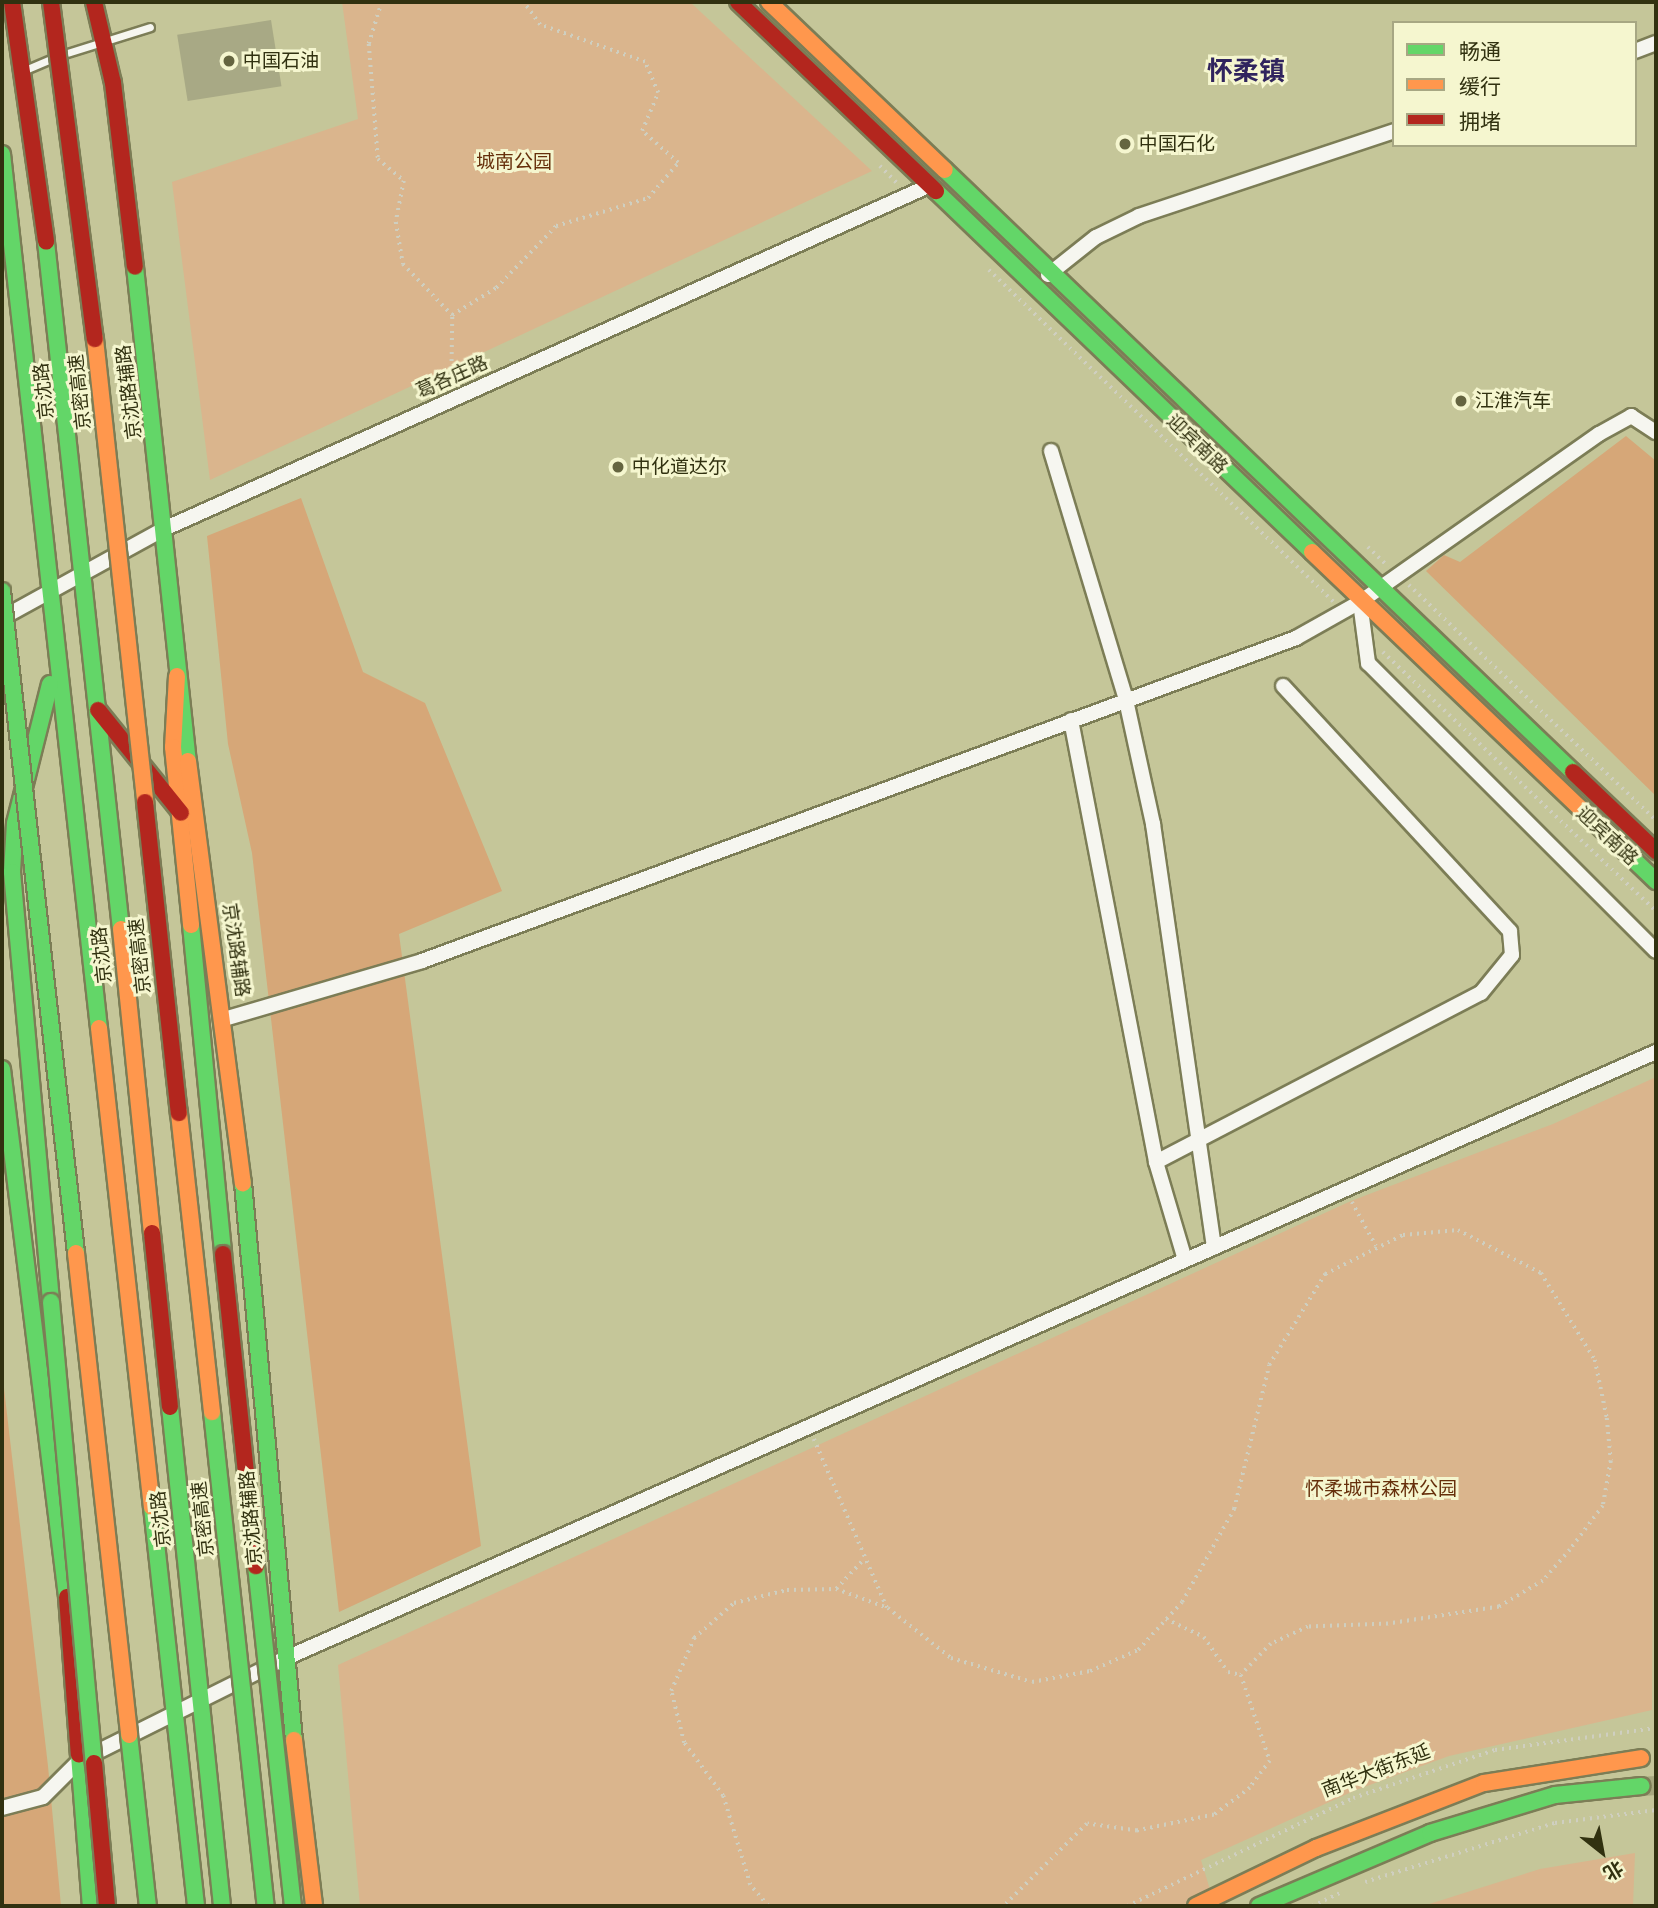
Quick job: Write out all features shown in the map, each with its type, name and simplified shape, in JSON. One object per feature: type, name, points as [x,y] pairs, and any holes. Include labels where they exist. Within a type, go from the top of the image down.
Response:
[{"type":"main road","name":"京沈路","points":[[12,2],[24,70],[85,572],[222,1906]]},
{"type":"main road","name":"京密高速","points":[[51,2],[81,212],[266,1906]]},
{"type":"main road","name":"京沈路辅路","points":[[94,2],[113,83],[164,528],[177,676],[224,1019],[284,1659],[314,1906]]},
{"type":"main road","name":"迎宾南路","points":[[738,2],[926,187],[1656,881]]},
{"type":"main road","name":"迎宾南路","points":[[769,2],[1048,275],[1656,850]]},
{"type":"main road","name":"京沈路","points":[[2,154],[51,590],[55,653],[176,1709],[196,1906]]},
{"type":"main road","points":[[2,591],[148,1906]]},
{"type":"main road","points":[[55,653],[43,726],[15,823],[12,873],[107,1906]]},
{"type":"main road","points":[[177,676],[173,747],[223,1254],[293,1906]]},
{"type":"main road","points":[[98,709],[181,813]]},
{"type":"main road","points":[[2,1069],[65,1575],[91,1906]]},
{"type":"main road","points":[[1196,1906],[1316,1848],[1484,1783],[1641,1758]]},
{"type":"main road","points":[[1259,1906],[1430,1833],[1555,1795],[1642,1786]]},
{"type":"street","points":[[1637,50],[1656,43]]},
{"type":"street","points":[[1048,275],[1096,237],[1139,216],[1392,132]]},
{"type":"street","name":"葛各庄路","points":[[2,618],[164,528],[926,187]]},
{"type":"street","points":[[224,1019],[422,961],[1296,638],[1360,602],[1631,416],[1656,432]]},
{"type":"street","points":[[1051,451],[1126,700],[1153,824],[1201,1141],[1214,1248]]},
{"type":"street","points":[[1360,602],[1368,663],[1656,951]]},
{"type":"street","points":[[1156,1163],[1481,993],[1512,956],[1510,931],[1283,686]]},
{"type":"street","points":[[1071,720],[1156,1163],[1185,1260]]},
{"type":"street","points":[[2,1808],[43,1797],[79,1761],[176,1709],[284,1659],[1656,1052]]},
{"type":"lane","points":[[24,70],[103,38],[150,27]]},
{"type":"path","points":[[382,2],[369,44],[378,159],[404,181],[396,222],[403,264],[452,315],[454,397]]},
{"type":"path","points":[[452,315],[496,288],[556,226],[648,198],[678,163],[642,131],[658,93],[645,62],[540,25],[523,2]]},
{"type":"path","points":[[870,156],[909,194]]},
{"type":"path","name":"迎宾南路","points":[[986,267],[1344,611]]},
{"type":"path","name":"迎宾南路","points":[[1364,635],[1656,911]]},
{"type":"path","points":[[1344,1190],[1376,1246]]},
{"type":"path","points":[[768,1906],[750,1885],[723,1796],[684,1743],[671,1691],[694,1638],[734,1603],[787,1590],[836,1589],[888,1608],[951,1658],[1032,1682],[1090,1671],[1138,1650],[1166,1619],[1234,1509],[1269,1365],[1289,1326],[1325,1274],[1376,1246],[1403,1235],[1458,1230],[1541,1273],[1595,1360],[1611,1461],[1603,1506],[1543,1581],[1499,1607],[1388,1624],[1308,1628],[1271,1644],[1241,1675]]},
{"type":"path","points":[[811,1426],[862,1561],[888,1608]]},
{"type":"path","points":[[836,1589],[862,1561]]},
{"type":"path","points":[[1166,1619],[1204,1637],[1228,1672],[1241,1675]]},
{"type":"path","points":[[1004,1906],[1087,1824],[1137,1831],[1214,1815],[1250,1788],[1270,1761],[1241,1675]]},
{"type":"path","name":"南华大街东延","points":[[1127,1906],[1353,1798],[1495,1750],[1656,1728]]},
{"type":"path","points":[[1312,1906],[1463,1848],[1555,1823],[1656,1810]]},
{"type":"green space","name":"城南公园","points":[[342,2],[690,2],[872,171],[210,480],[172,182],[358,119]]},
{"type":"green space","name":"怀柔城市森林公园","points":[[1656,1077],[1652,1710],[1449,1756],[1356,1790],[1201,1860],[1215,1906],[360,1906],[338,1665],[1351,1201],[1553,1124]]},
{"type":"green space","points":[[1635,1853],[1633,1906],[1423,1906],[1540,1869]]},
{"type":"shaded area","points":[[1626,436],[1656,461],[1656,796],[1426,571],[1444,555],[1460,562]]},
{"type":"shaded area","points":[[301,498],[363,672],[425,703],[502,891],[399,934],[481,1546],[339,1612],[252,853],[228,744],[207,536]]},
{"type":"shaded area","points":[[2,1371],[48,1766],[61,1906],[2,1906]]},
{"type":"building","name":"中国石油","points":[[271,20],[281,86],[188,101],[177,35]]},
{"type":"tunnel","points":[[1642,1786],[1656,1785]]},
{"type":"traffic: fast","points":[[2,154],[99,1028]]},
{"type":"traffic: fast","points":[[945,170],[1573,772]]},
{"type":"traffic: fast","points":[[936,191],[1312,552]]},
{"type":"traffic: fast","points":[[46,242],[121,929]]},
{"type":"traffic: fast","points":[[135,267],[188,761]]},
{"type":"traffic: fast","points":[[2,591],[76,1253]]},
{"type":"traffic: fast","points":[[50,684],[15,823],[12,872],[51,1302]]},
{"type":"traffic: fast","points":[[1584,812],[1656,881]]},
{"type":"traffic: fast","points":[[191,925],[223,1254]]},
{"type":"traffic: fast","points":[[2,1069],[67,1597]]},
{"type":"traffic: fast","points":[[243,1183],[294,1740]]},
{"type":"traffic: fast","points":[[51,1302],[94,1763]]},
{"type":"traffic: fast","points":[[170,1407],[222,1906]]},
{"type":"traffic: fast","points":[[212,1412],[266,1906]]},
{"type":"traffic: fast","points":[[152,1507],[196,1906]]},
{"type":"traffic: fast","points":[[256,1566],[293,1906]]},
{"type":"traffic: fast","points":[[129,1735],[148,1906]]},
{"type":"traffic: fast","points":[[79,1755],[91,1906]]},
{"type":"traffic: fast","points":[[1259,1906],[1430,1833],[1555,1795],[1642,1786]]},
{"type":"traffic: slow","points":[[769,2],[945,170]]},
{"type":"traffic: slow","points":[[95,339],[145,802]]},
{"type":"traffic: slow","points":[[1312,552],[1584,812]]},
{"type":"traffic: slow","points":[[177,676],[173,747],[191,925]]},
{"type":"traffic: slow","points":[[188,761],[243,1183]]},
{"type":"traffic: slow","points":[[121,929],[152,1233]]},
{"type":"traffic: slow","points":[[99,1028],[152,1507]]},
{"type":"traffic: slow","points":[[179,1113],[212,1412]]},
{"type":"traffic: slow","points":[[76,1253],[129,1735]]},
{"type":"traffic: slow","points":[[294,1740],[314,1906]]},
{"type":"traffic: slow","points":[[1196,1906],[1316,1848],[1484,1783],[1641,1758]]},
{"type":"traffic: jam","points":[[12,2],[46,242]]},
{"type":"traffic: jam","points":[[51,2],[95,339]]},
{"type":"traffic: jam","points":[[94,2],[113,83],[135,267]]},
{"type":"traffic: jam","points":[[738,2],[936,191]]},
{"type":"traffic: jam","points":[[98,710],[181,813]]},
{"type":"traffic: jam","points":[[1573,772],[1656,851]]},
{"type":"traffic: jam","points":[[145,802],[179,1113]]},
{"type":"traffic: jam","points":[[152,1233],[170,1407]]},
{"type":"traffic: jam","points":[[223,1254],[256,1566]]},
{"type":"traffic: jam","points":[[67,1597],[79,1755]]},
{"type":"traffic: jam","points":[[94,1763],[107,1906]]},
{"type":"place","name":"中国石油","points":[[229,61]]},
{"type":"place","name":"中国石化","points":[[1125,144]]},
{"type":"place","name":"江淮汽车","points":[[1461,401]]},
{"type":"place","name":"中化道达尔","points":[[618,467]]},
{"type":"district","name":"怀柔镇","points":[[1246,72]]}]
